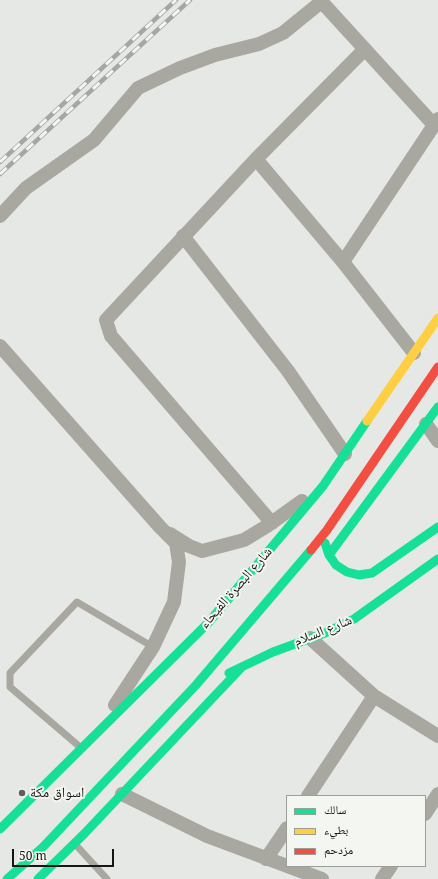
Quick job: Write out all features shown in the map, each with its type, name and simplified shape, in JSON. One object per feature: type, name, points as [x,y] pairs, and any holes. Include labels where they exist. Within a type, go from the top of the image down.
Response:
[{"type":"main road","name":"شارع البصرة الفيحاء","points":[[0,829],[209,622],[323,486],[438,318]]},
{"type":"main road","points":[[7,879],[43,847],[196,685],[270,600],[326,530],[438,367]]},
{"type":"main road","points":[[329,555],[438,407]]},
{"type":"main road","points":[[326,530],[325,542],[329,555],[336,565],[347,572],[359,575],[372,573],[438,527]]},
{"type":"main road","points":[[404,550],[415,566]]},
{"type":"main road","name":"شارع السلام","points":[[196,685],[241,668],[279,649],[340,626],[368,610],[415,566],[438,559]]},
{"type":"main road","points":[[38,879],[122,794],[241,668]]},
{"type":"street","points":[[0,216],[26,188],[94,140],[138,88],[215,55],[259,44],[277,36],[283,33],[320,1],[436,122],[343,262]]},
{"type":"street","points":[[272,523],[111,336],[106,320],[256,159],[365,49]]},
{"type":"street","points":[[256,159],[343,262],[414,353]]},
{"type":"street","points":[[184,236],[288,371],[345,454]]},
{"type":"street","points":[[0,346],[160,527],[176,543],[179,562],[174,602],[153,647],[97,732]]},
{"type":"street","points":[[426,424],[438,441]]},
{"type":"street","points":[[160,527],[189,546],[202,551],[244,540],[272,523],[323,486]]},
{"type":"street","points":[[310,638],[374,696],[436,733]]},
{"type":"street","points":[[309,795],[374,696]]},
{"type":"street","points":[[122,794],[206,836],[286,866]]},
{"type":"street","points":[[426,812],[438,794]]},
{"type":"street","points":[[266,859],[286,829]]},
{"type":"street","points":[[288,867],[322,879]]},
{"type":"street","points":[[382,879],[390,867]]},
{"type":"lane","points":[[81,748],[10,687],[10,673],[77,602],[153,647]]},
{"type":"lane","points":[[74,843],[107,879]]},
{"type":"railway","points":[[0,162],[176,0]]},
{"type":"railway","points":[[0,174],[190,0]]},
{"type":"traffic: fast","points":[[329,555],[438,407]]},
{"type":"traffic: fast","points":[[0,829],[209,622],[323,486],[367,421]]},
{"type":"traffic: fast","points":[[325,543],[329,555],[336,565],[347,572],[359,575],[372,573],[438,527]]},
{"type":"traffic: fast","points":[[7,879],[43,847],[196,685],[311,550]]},
{"type":"traffic: fast","points":[[229,673],[273,652],[325,633],[354,619],[438,559]]},
{"type":"traffic: fast","points":[[38,879],[84,834],[241,668]]},
{"type":"traffic: slow","points":[[367,421],[438,318]]},
{"type":"traffic: jam","points":[[311,550],[327,530],[438,367]]},
{"type":"place","name":"اسواق مكة","points":[[22,793]]}]
